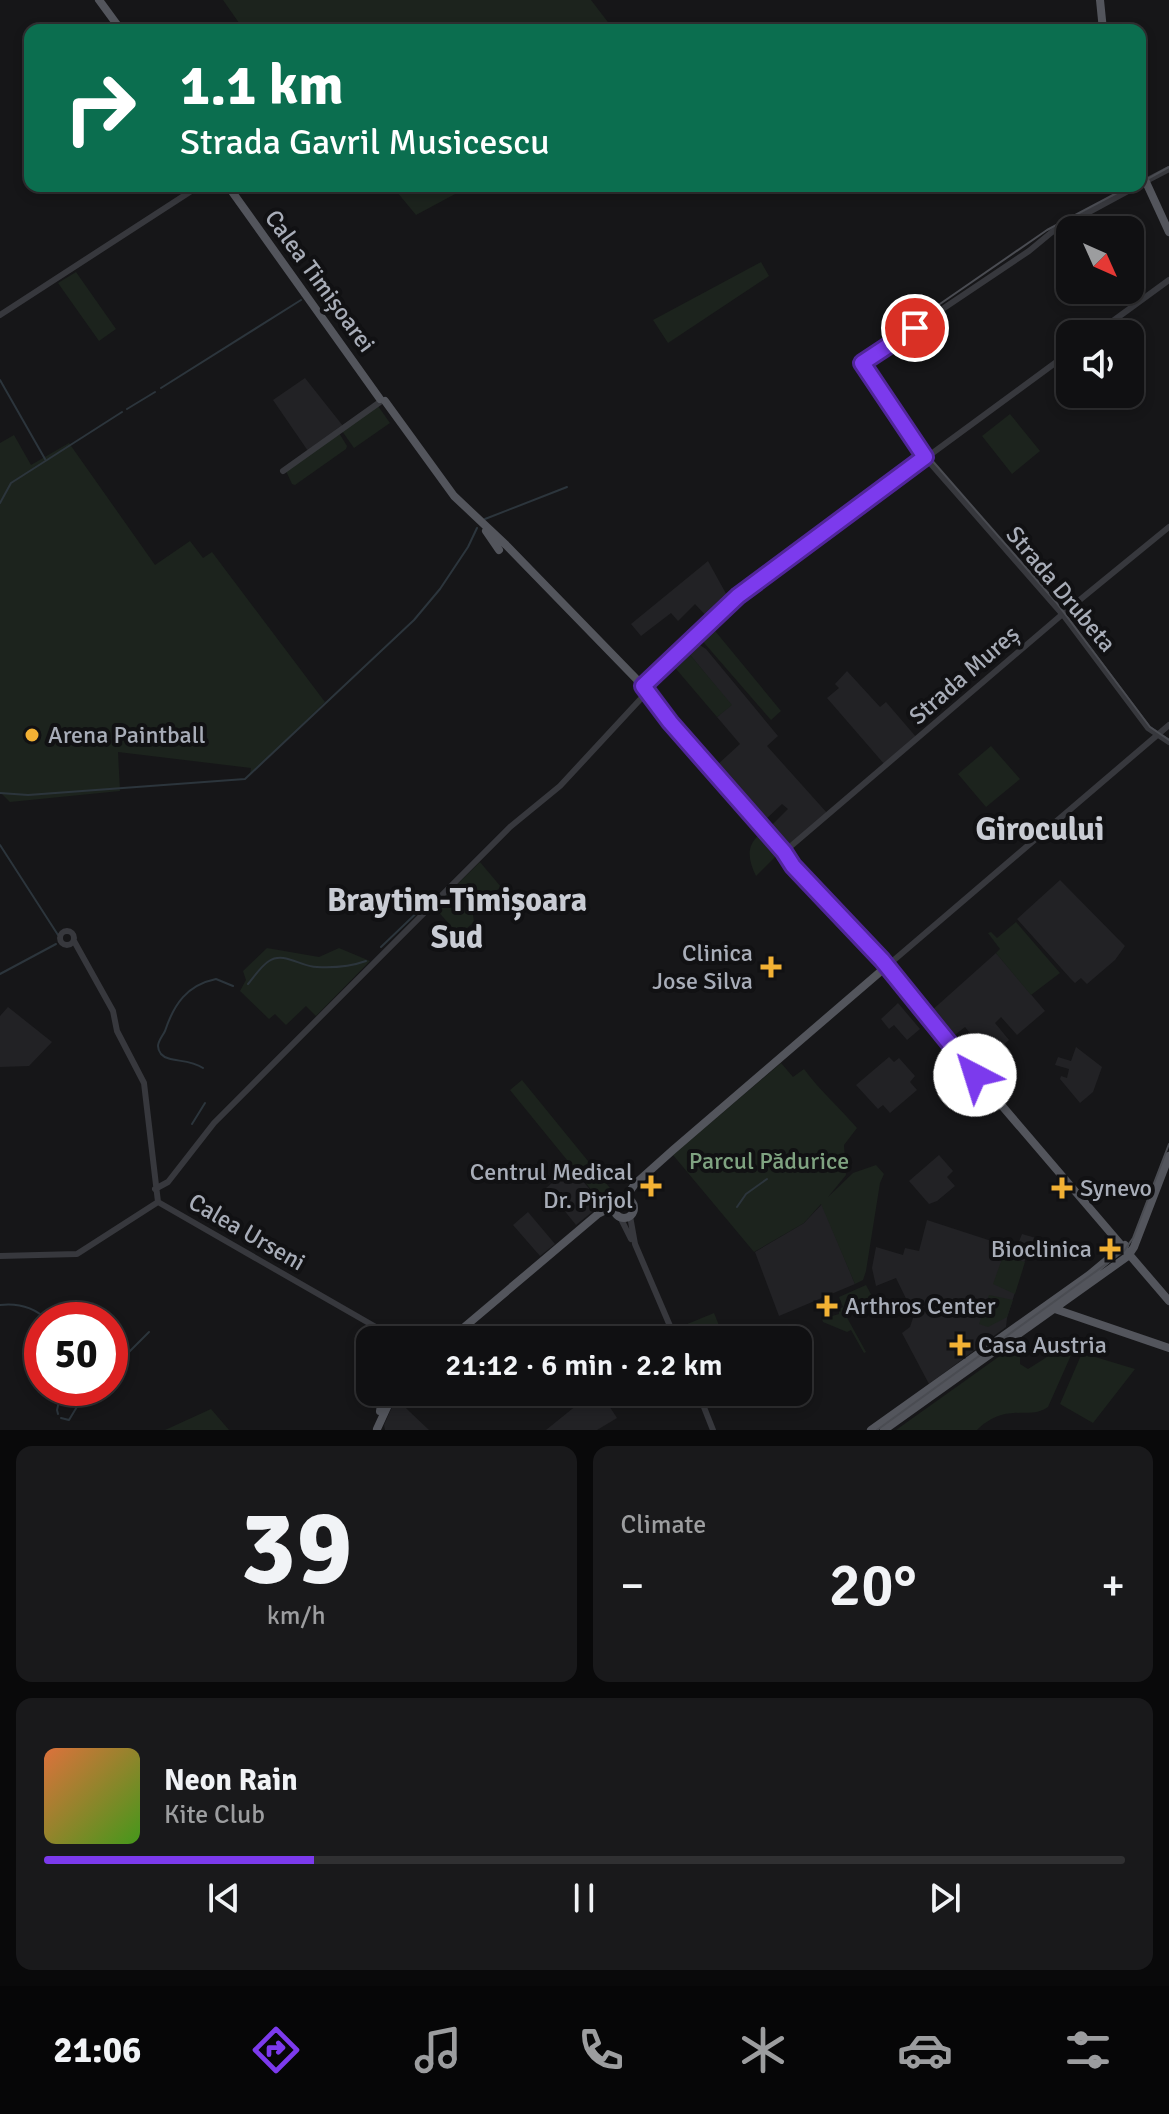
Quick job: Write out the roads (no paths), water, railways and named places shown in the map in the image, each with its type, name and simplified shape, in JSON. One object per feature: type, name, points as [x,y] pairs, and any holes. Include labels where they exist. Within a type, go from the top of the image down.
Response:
[{"type":"main road","points":[[97,0],[115,24]]},
{"type":"main road","points":[[1100,0],[1102,24]]},
{"type":"main road","name":"Calea Timișoarei","points":[[234,192],[443,488],[520,560],[646,689],[670,722],[774,843]]},
{"type":"main road","points":[[1146,192],[1169,232]]},
{"type":"main road","points":[[774,843],[793,866]]},
{"type":"main road","points":[[774,843],[777,852],[886,969],[1169,1301]]},
{"type":"main road","points":[[628,1200],[638,1183],[679,1144],[886,969]]},
{"type":"main road","points":[[871,1430],[1047,1309],[1067,1300],[1126,1250],[1169,1156]]},
{"type":"main road","points":[[620,1214],[617,1201],[628,1200]]},
{"type":"main road","points":[[466,1326],[596,1217],[633,1211],[628,1200]]},
{"type":"main road","points":[[884,1430],[1126,1250]]},
{"type":"main road","points":[[1067,1300],[1071,1315]]},
{"type":"main road","points":[[1047,1309],[1093,1323]]},
{"type":"main road","points":[[1047,1309],[1169,1348]]},
{"type":"main road","points":[[377,1429],[381,1406]]},
{"type":"main road","points":[[377,1429],[388,1406]]},
{"type":"street","points":[[1146,181],[1169,169]]},
{"type":"street","points":[[0,315],[190,192]]},
{"type":"street","name":"Strada Drubeta","points":[[1126,192],[1052,232],[862,363],[925,457],[1063,614],[1132,709],[1169,742]]},
{"type":"street","points":[[1114,320],[1169,280]]},
{"type":"street","points":[[155,1187],[171,1178],[214,1123],[510,827],[560,786],[646,689],[738,596],[1056,362]]},
{"type":"street","points":[[283,471],[382,400]]},
{"type":"street","name":"Strada Mureș","points":[[784,852],[1169,527]]},
{"type":"street","points":[[886,969],[1169,725]]},
{"type":"street","points":[[74,941],[116,1015],[117,1031],[144,1083],[158,1202]]},
{"type":"street","name":"Calea Urseni","points":[[0,1256],[77,1254],[158,1202],[374,1326]]},
{"type":"street","points":[[620,1214],[670,1326]]},
{"type":"street","points":[[704,1406],[713,1430]]},
{"type":"waterway","points":[[161,388],[301,300]]},
{"type":"waterway","points":[[0,380],[45,459]]},
{"type":"waterway","points":[[127,409],[155,392]]},
{"type":"waterway","points":[[0,503],[11,483],[122,412]]},
{"type":"waterway","points":[[485,519],[567,487]]},
{"type":"waterway","points":[[0,793],[28,795],[245,779],[414,620],[440,589],[477,528]]},
{"type":"waterway","points":[[0,845],[58,935]]},
{"type":"waterway","points":[[381,947],[427,903]]},
{"type":"waterway","points":[[0,974],[56,944]]},
{"type":"waterway","points":[[248,984],[263,966],[275,958],[323,967],[348,966],[366,961]]},
{"type":"waterway","points":[[203,1068],[164,1057],[159,1051],[159,1042],[177,1004],[189,991],[216,979],[233,986]]},
{"type":"waterway","points":[[192,1124],[205,1103]]},
{"type":"waterway","points":[[737,1207],[746,1194],[767,1179]]},
{"type":"waterway","points":[[0,1305],[24,1307]]},
{"type":"waterway","points":[[128,1353],[149,1332]]},
{"type":"waterway","points":[[58,1406],[58,1414]]},
{"type":"waterway","points":[[61,1418],[69,1420],[77,1406]]},
{"type":"tram line","points":[[1146,180],[1169,167]]},
{"type":"tram line","points":[[1119,192],[1047,230],[869,353],[865,361],[923,450],[1056,602],[1150,727],[1169,740]]},
{"type":"tram line","points":[[877,1430],[1124,1251],[1133,1238],[1169,1144]]},
{"type":"place","name":"Arena Paintball","points":[[32,735]]},
{"type":"place","name":"Clinica Jose Silva","points":[[771,967]]},
{"type":"place","name":"Centrul Medical Dr. Pirjol","points":[[651,1186]]},
{"type":"place","name":"Synevo","points":[[1062,1188]]},
{"type":"place","name":"Bioclinica","points":[[1110,1249]]},
{"type":"place","name":"Arthros Center","points":[[827,1306]]},
{"type":"place","name":"Casa Austria","points":[[960,1345]]},
{"type":"district","name":"Girocului","points":[[1040,829]]},
{"type":"district","name":"Braytim-Timișoara Sud","points":[[457,918]]},
{"type":"park label","name":"Parcul Pădurice","points":[[769,1161]]}]
